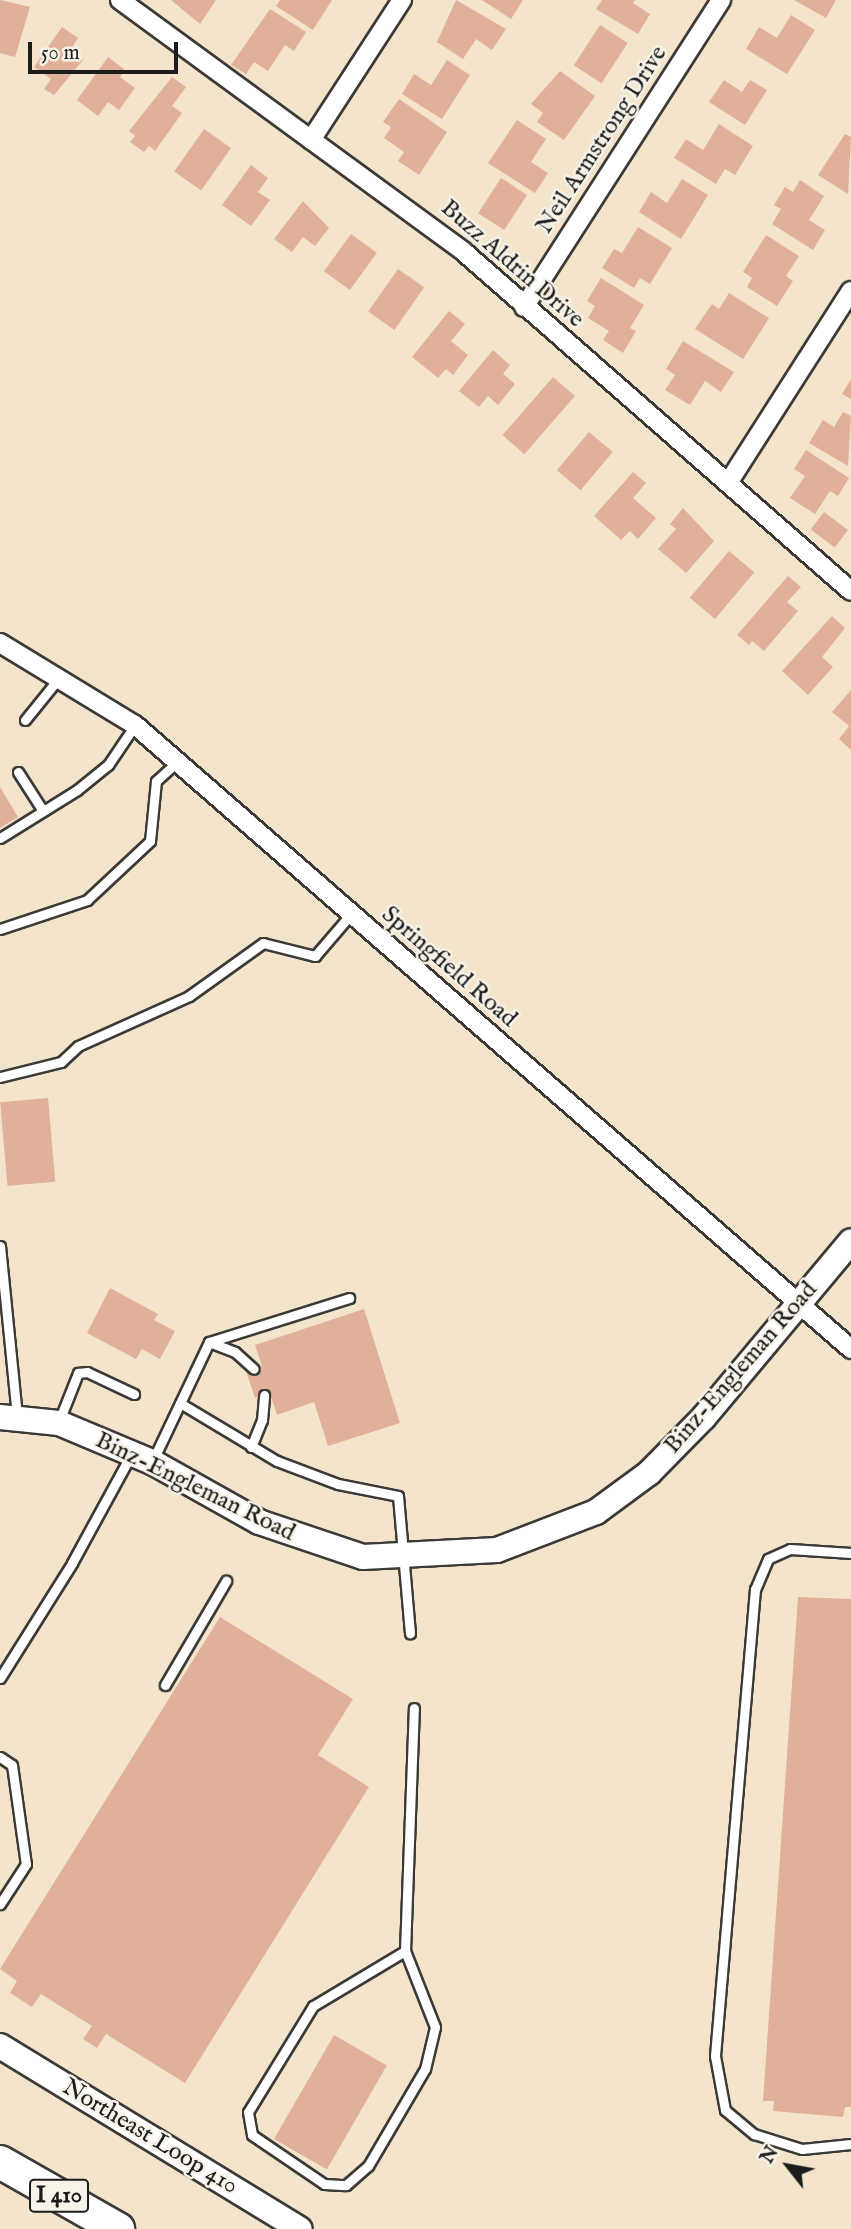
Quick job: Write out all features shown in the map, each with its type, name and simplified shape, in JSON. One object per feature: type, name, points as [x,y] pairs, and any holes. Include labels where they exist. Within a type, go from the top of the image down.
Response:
[{"type":"highway","name":"I 410","points":[[0,2162],[118,2229]]},
{"type":"street","name":"Buzz Aldrin Drive","points":[[120,0],[419,216],[851,591]]},
{"type":"street","points":[[311,140],[402,0]]},
{"type":"street","name":"Neil Armstrong Drive","points":[[524,307],[721,0]]},
{"type":"street","points":[[728,483],[851,292]]},
{"type":"street","name":"Springfield Road","points":[[0,643],[135,725],[851,1349]]},
{"type":"street","name":"Binz-Engleman Road","points":[[8,1417],[59,1423],[142,1458],[259,1522],[363,1557],[404,1558],[497,1549],[596,1512],[681,1443],[796,1303],[851,1241]]},
{"type":"street","name":"Northeast Loop 410","points":[[0,2046],[300,2229]]},
{"type":"lane","points":[[25,720],[60,678]]},
{"type":"lane","points":[[0,838],[108,765],[135,725]]},
{"type":"lane","points":[[0,929],[87,900],[141,850],[150,841],[156,781],[177,762]]},
{"type":"lane","points":[[18,772],[43,811]]},
{"type":"lane","points":[[0,1077],[61,1062],[78,1046],[189,996],[263,943],[315,956],[351,914]]},
{"type":"lane","points":[[0,1246],[8,1417]]},
{"type":"lane","points":[[0,1678],[72,1563],[180,1403],[209,1342],[349,1298]]},
{"type":"lane","points":[[209,1342],[235,1352],[254,1369]]},
{"type":"lane","points":[[59,1423],[78,1373],[87,1372],[134,1394]]},
{"type":"lane","points":[[251,1447],[262,1420],[264,1395]]},
{"type":"lane","points":[[180,1403],[251,1447],[338,1484],[398,1496],[410,1633]]},
{"type":"lane","points":[[851,1553],[790,1549],[768,1559],[755,1589],[715,2056],[725,2109],[754,2134],[802,2149],[851,2144]]},
{"type":"lane","points":[[165,1685],[226,1581]]},
{"type":"lane","points":[[405,1951],[313,2006],[248,2112],[252,2135],[324,2184],[346,2185],[368,2166],[425,2069],[435,2026],[405,1951],[414,1708]]},
{"type":"lane","points":[[0,1757],[12,1765],[26,1864],[0,1903]]},
{"type":"building","points":[[0,0],[30,7],[15,57],[0,53]]},
{"type":"building","points":[[171,0],[216,0],[200,24]]},
{"type":"building","points":[[280,0],[332,0],[313,30],[276,6]]},
{"type":"building","points":[[456,0],[506,29],[492,50],[476,39],[463,59],[437,42]]},
{"type":"building","points":[[482,0],[523,0],[511,19]]},
{"type":"building","points":[[602,0],[635,0],[633,3],[650,14],[638,34],[596,9]]},
{"type":"building","points":[[794,0],[836,0],[826,18]]},
{"type":"building","points":[[270,9],[306,32],[294,51],[285,45],[268,71],[254,62],[246,74],[231,65]]},
{"type":"building","points":[[791,15],[815,30],[787,74],[746,49],[759,27],[777,38]]},
{"type":"building","points":[[600,25],[628,43],[602,83],[574,65]]},
{"type":"building","points":[[62,27],[78,38],[70,51],[83,60],[54,95],[44,89],[51,79],[34,67]]},
{"type":"building","points":[[108,57],[125,70],[120,77],[135,88],[119,110],[108,102],[98,116],[77,100]]},
{"type":"building","points":[[447,60],[470,75],[442,119],[402,94],[414,74],[431,85]]},
{"type":"building","points":[[560,71],[595,96],[564,140],[537,122],[543,113],[531,104]]},
{"type":"building","points":[[172,77],[186,87],[172,106],[182,113],[155,151],[149,146],[144,152],[130,142],[135,136],[129,131]]},
{"type":"building","points":[[724,80],[742,92],[750,80],[767,90],[745,125],[709,102]]},
{"type":"building","points":[[399,99],[447,132],[419,175],[398,161],[404,152],[384,138],[391,127],[383,122]]},
{"type":"building","points":[[517,120],[546,139],[531,162],[548,173],[535,193],[488,163]]},
{"type":"building","points":[[719,124],[753,146],[735,175],[725,169],[716,184],[674,158],[686,139],[703,150]]},
{"type":"building","points":[[204,129],[231,148],[201,191],[174,172]]},
{"type":"building","points":[[845,134],[851,137],[848,194],[818,175]]},
{"type":"building","points":[[251,165],[268,178],[258,192],[270,200],[251,226],[222,205]]},
{"type":"building","points":[[501,178],[527,195],[504,230],[478,213]]},
{"type":"building","points":[[682,179],[708,195],[681,239],[639,212],[651,192],[667,203]]},
{"type":"building","points":[[800,180],[824,196],[809,220],[825,230],[813,250],[772,224],[781,209],[774,205],[785,187],[793,192]]},
{"type":"building","points":[[303,201],[329,228],[315,246],[303,237],[292,252],[274,239]]},
{"type":"building","points":[[638,227],[672,248],[650,284],[640,278],[634,288],[602,268],[614,249],[622,253]]},
{"type":"building","points":[[351,234],[377,253],[350,290],[324,271]]},
{"type":"building","points":[[766,235],[799,256],[786,276],[793,281],[777,306],[747,287],[752,278],[743,272]]},
{"type":"building","points":[[398,269],[424,287],[394,330],[368,312]]},
{"type":"building","points":[[601,278],[644,305],[630,328],[636,331],[623,353],[603,340],[609,331],[588,318],[595,306],[587,301]]},
{"type":"building","points":[[729,293],[769,318],[743,359],[695,329],[712,304],[719,309]]},
{"type":"building","points":[[449,311],[465,324],[451,341],[468,355],[453,375],[446,369],[438,378],[412,357]]},
{"type":"building","points":[[683,341],[734,372],[721,392],[705,381],[690,405],[665,390],[675,375],[666,369]]},
{"type":"building","points":[[493,350],[510,365],[503,374],[515,384],[498,405],[488,396],[479,407],[459,391]]},
{"type":"building","points":[[553,377],[575,396],[524,454],[502,435]]},
{"type":"building","points":[[851,379],[851,399],[842,394]]},
{"type":"building","points":[[843,412],[851,416],[848,466],[809,443],[823,420],[834,427]]},
{"type":"building","points":[[589,432],[613,452],[581,490],[557,470]]},
{"type":"building","points":[[806,450],[849,478],[838,496],[830,491],[815,514],[790,498],[805,476],[794,469]]},
{"type":"building","points":[[633,472],[646,483],[633,498],[656,518],[638,539],[630,531],[621,540],[594,516]]},
{"type":"building","points":[[683,508],[714,541],[686,573],[658,549],[676,529],[670,524]]},
{"type":"building","points":[[824,512],[848,530],[835,548],[811,530]]},
{"type":"building","points":[[729,551],[754,572],[715,619],[690,598]]},
{"type":"building","points":[[788,576],[801,587],[787,602],[798,611],[764,651],[752,641],[749,645],[737,635]]},
{"type":"building","points":[[832,616],[845,628],[822,657],[833,667],[808,695],[782,671]]},
{"type":"building","points":[[851,690],[851,750],[839,739],[849,726],[832,712]]},
{"type":"building","points":[[0,787],[18,817],[0,828]]},
{"type":"building","points":[[48,1098],[55,1182],[8,1186],[0,1102]]},
{"type":"building","points":[[110,1288],[158,1314],[154,1320],[175,1331],[160,1359],[142,1349],[136,1359],[87,1333]]},
{"type":"building","points":[[364,1309],[400,1423],[328,1446],[314,1402],[277,1415],[270,1393],[255,1398],[246,1371],[262,1366],[255,1345]]},
{"type":"building","points":[[798,1597],[851,1599],[851,2107],[845,2107],[843,2117],[773,2111],[774,2101],[763,2101]]},
{"type":"building","points":[[220,1617],[353,1699],[318,1755],[369,1787],[185,2083],[106,2034],[97,2048],[83,2039],[92,2026],[41,1994],[32,2007],[10,1993],[17,1981],[0,1969]]},
{"type":"building","points":[[334,2035],[387,2066],[327,2169],[274,2139]]}]
